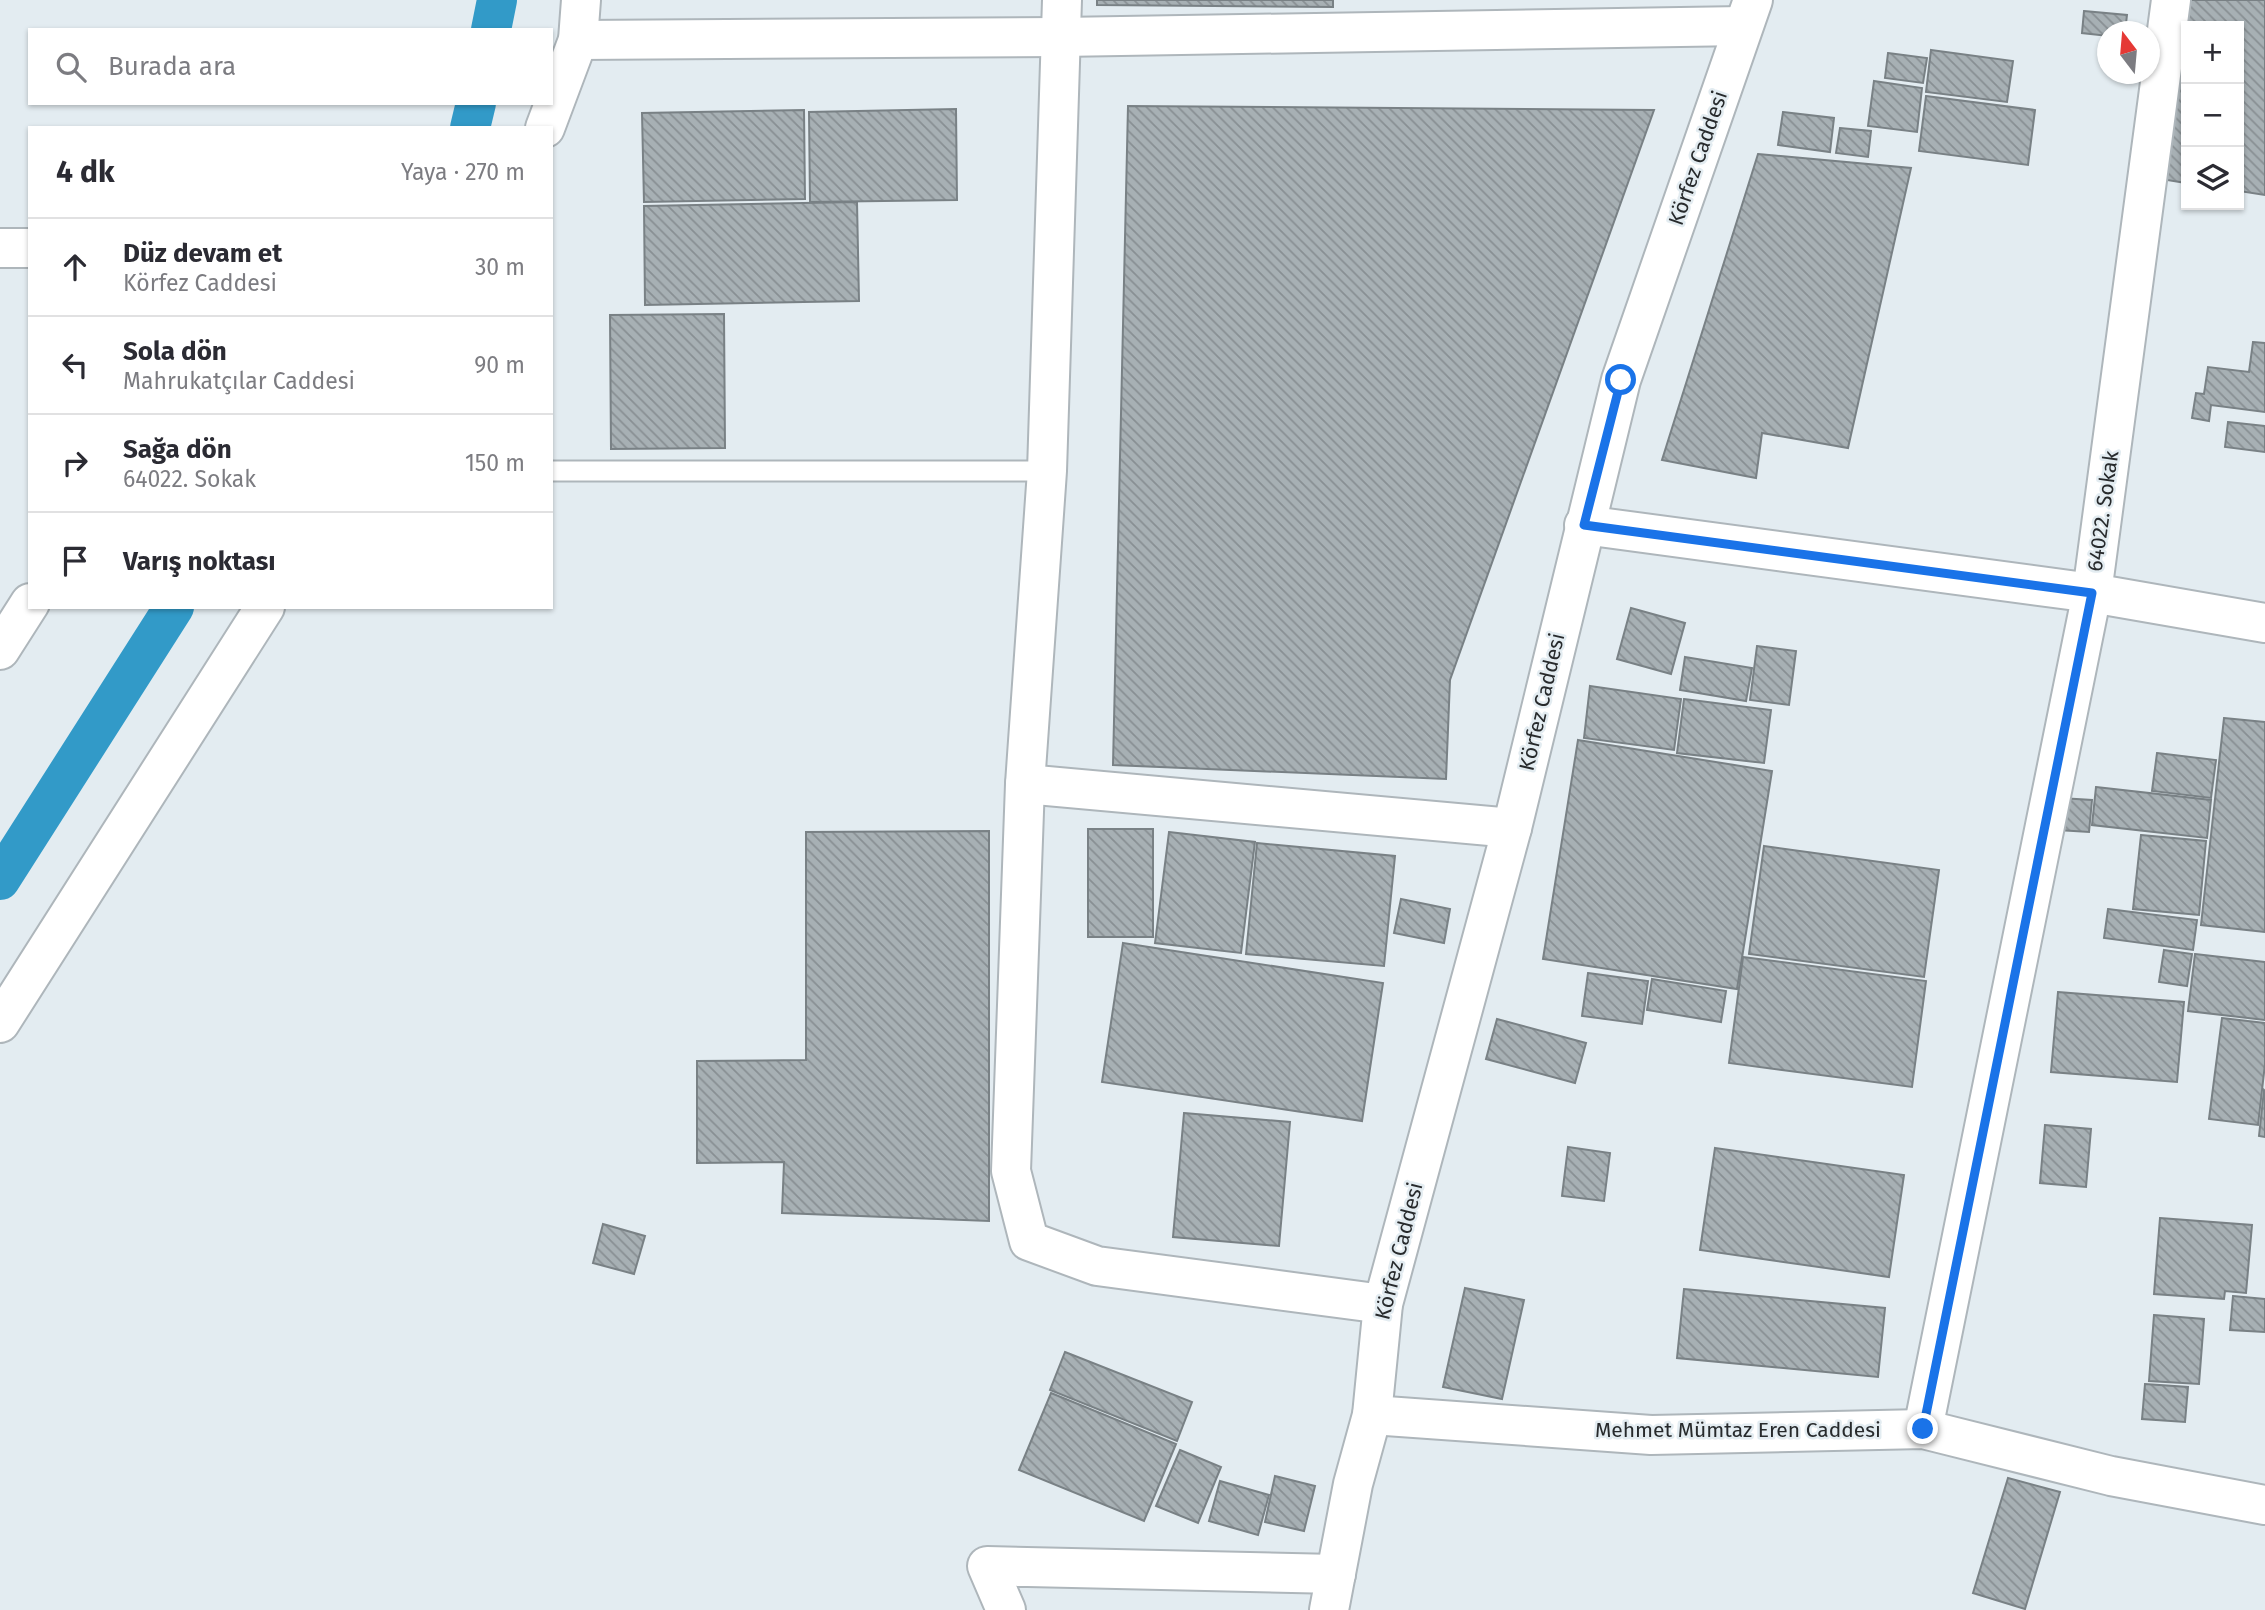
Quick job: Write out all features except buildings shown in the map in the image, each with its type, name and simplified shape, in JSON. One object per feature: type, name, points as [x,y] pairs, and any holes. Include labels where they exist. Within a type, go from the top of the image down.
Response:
[{"type":"street","points":[[546,126],[578,40],[581,0]]},
{"type":"street","name":"64022. Sokak","points":[[1923,1429],[2092,593],[2171,0]]},
{"type":"street","points":[[578,40],[1062,18],[1748,13]]},
{"type":"street","name":"Körfez Caddesi","points":[[1332,1592],[1353,1484],[1372,1415],[1383,1304],[1512,828],[1621,380],[1748,13]]},
{"type":"street","points":[[1062,18],[1047,471],[1025,784],[1011,1171],[1029,1241],[1097,1266],[1383,1304]]},
{"type":"street","points":[[0,248],[28,248]]},
{"type":"street","points":[[1584,525],[2092,593],[2265,624]]},
{"type":"street","points":[[0,650],[28,606]]},
{"type":"street","points":[[0,1023],[264,609]]},
{"type":"street","points":[[1025,784],[1512,828]]},
{"type":"street","name":"Mehmet Mümtaz Eren Caddesi","points":[[1372,1415],[1651,1435],[1923,1429],[2111,1476],[2265,1505]]},
{"type":"street","points":[[1006,1610],[987,1566],[1332,1592]]},
{"type":"lane","points":[[553,471],[1047,471]]},
{"type":"waterway","points":[[491,28],[497,0]]},
{"type":"waterway","points":[[470,126],[476,105]]},
{"type":"waterway","points":[[0,880],[173,609]]},
{"type":"route","points":[[1621,380],[1584,525],[2092,593],[1923,1429]]}]
